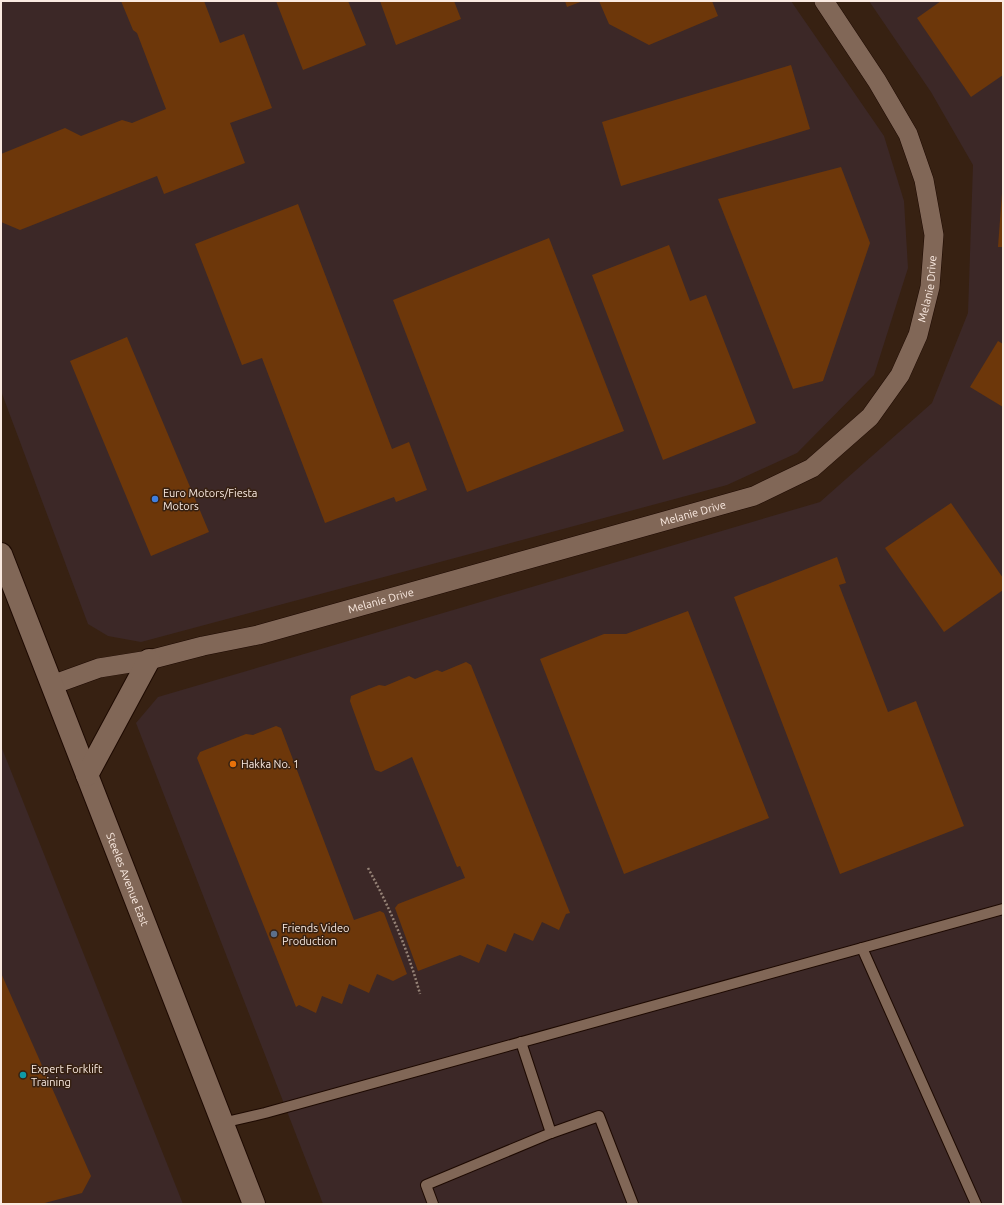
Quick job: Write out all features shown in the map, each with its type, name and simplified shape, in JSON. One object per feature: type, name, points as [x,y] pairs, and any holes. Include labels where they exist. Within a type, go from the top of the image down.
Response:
[{"type":"main road","name":"Steeles Avenue East","points":[[1,554],[86,776],[254,1204]]},
{"type":"main road","points":[[86,776],[149,660]]},
{"type":"street","name":"Melanie Drive","points":[[52,685],[99,668],[149,660],[278,629],[754,496],[812,468],[870,417],[900,375],[918,335],[930,287],[934,235],[924,180],[908,134],[877,81],[824,1]]},
{"type":"lane","points":[[222,1123],[265,1113],[1003,909]]},
{"type":"lane","points":[[862,948],[976,1204]]},
{"type":"lane","points":[[521,1042],[551,1133]]},
{"type":"lane","points":[[433,1204],[426,1185],[551,1133],[599,1116],[633,1204]]},
{"type":"path","points":[[368,868],[388,904],[414,971],[420,994]]},
{"type":"shaded area","points":[[1,1],[791,1],[884,136],[904,201],[908,268],[874,375],[797,453],[727,485],[141,642],[108,636],[88,624],[1,391]]},
{"type":"shaded area","points":[[869,1],[1003,1],[1003,1204],[323,1204],[136,723],[158,697],[820,502],[932,403],[968,313],[973,165],[931,92]]},
{"type":"shaded area","points":[[1,746],[183,1204],[1,1204]]},
{"type":"building","points":[[121,1],[204,1],[220,43],[244,34],[272,108],[230,123],[245,163],[164,194],[157,176],[20,230],[1,222],[1,154],[65,128],[81,136],[122,120],[132,123],[166,109],[137,33],[133,30]]},
{"type":"building","points":[[276,1],[348,1],[366,45],[303,70]]},
{"type":"building","points":[[380,1],[454,1],[461,19],[396,45]]},
{"type":"building","points":[[565,1],[583,1],[567,7]]},
{"type":"building","points":[[599,1],[712,1],[718,16],[649,45],[609,24]]},
{"type":"building","points":[[941,1],[1003,1],[1003,75],[971,97],[917,18]]},
{"type":"building","points":[[791,65],[810,129],[621,186],[602,122]]},
{"type":"building","points":[[841,167],[870,243],[823,381],[793,389],[718,199]]},
{"type":"building","points":[[1002,193],[1003,247],[998,247]]},
{"type":"building","points":[[298,204],[392,449],[409,442],[427,490],[396,502],[394,497],[325,523],[262,358],[242,365],[195,244]]},
{"type":"building","points":[[549,238],[624,431],[467,492],[393,300]]},
{"type":"building","points":[[669,245],[690,301],[706,295],[756,423],[663,460],[592,275]]},
{"type":"building","points":[[127,337],[209,532],[151,556],[70,361]]},
{"type":"building","points":[[998,341],[1003,344],[1003,407],[970,387]]},
{"type":"building","points":[[951,503],[1003,578],[1003,590],[944,632],[885,548]]},
{"type":"building","points":[[837,557],[846,583],[839,585],[888,712],[916,701],[964,826],[840,874],[734,597]]},
{"type":"building","points":[[688,611],[769,818],[624,874],[540,659],[604,634],[626,634]]},
{"type":"building","points":[[466,662],[471,665],[570,913],[566,914],[559,930],[542,922],[533,941],[514,933],[506,952],[487,944],[479,963],[460,955],[418,971],[395,908],[398,904],[465,878],[460,866],[457,867],[412,757],[381,772],[375,770],[350,701],[351,696],[379,685],[385,686],[409,676],[415,679],[437,670],[442,672]]},
{"type":"building","points":[[276,726],[281,728],[354,920],[380,911],[384,913],[407,974],[393,981],[377,974],[369,993],[349,984],[342,1004],[322,996],[316,1013],[299,1005],[296,1007],[197,758],[200,752],[246,734],[253,735]]},
{"type":"building","name":"Expert Forklift Training","points":[[1,973],[91,1176],[82,1193],[41,1204],[1,1204]]},
{"type":"place","name":"Euro Motors/Fiesta Motors","points":[[155,499]]},
{"type":"place","name":"Hakka No. 1","points":[[233,764]]},
{"type":"place","name":"Friends Video Production","points":[[274,934]]},
{"type":"place","name":"Expert Forklift Training","points":[[23,1075]]}]
